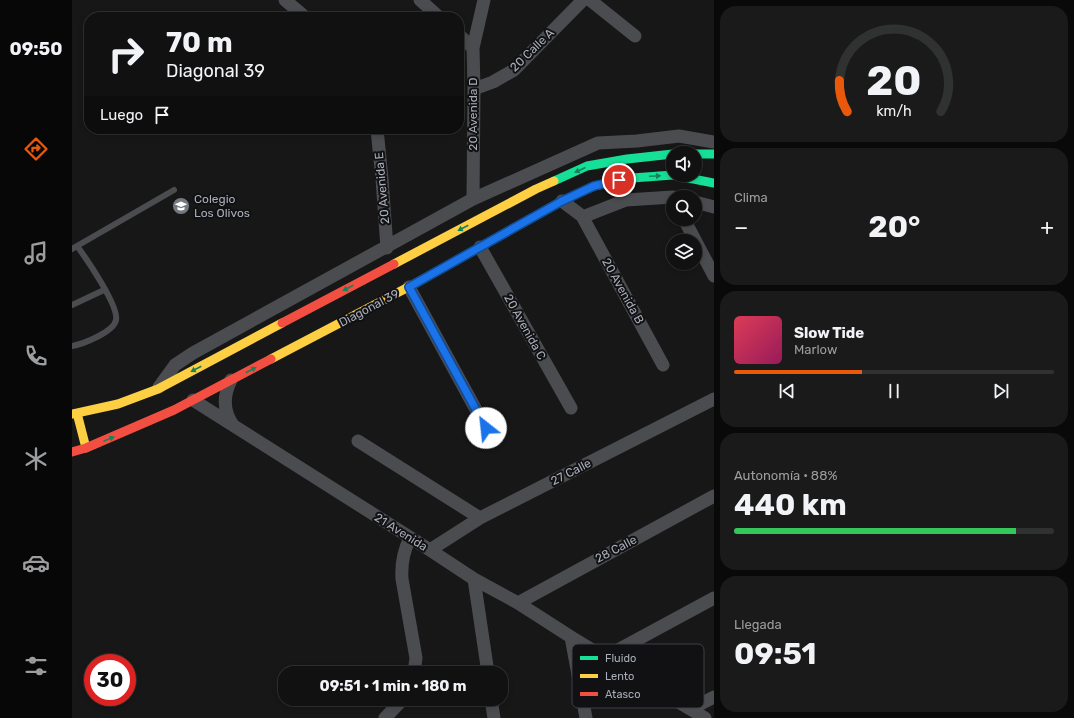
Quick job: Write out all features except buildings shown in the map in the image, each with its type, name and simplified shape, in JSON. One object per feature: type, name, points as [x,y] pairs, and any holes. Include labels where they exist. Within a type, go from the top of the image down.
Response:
[{"type":"street","points":[[285,0],[299,12]]},
{"type":"street","points":[[420,0],[433,12]]},
{"type":"street","name":"20 Avenida D","points":[[473,199],[473,48],[484,0]]},
{"type":"street","name":"20 Calle A","points":[[474,89],[493,82],[514,70],[583,0]]},
{"type":"street","points":[[590,0],[635,36]]},
{"type":"street","points":[[464,40],[473,48]]},
{"type":"street","name":"20 Avenida E","points":[[377,134],[387,248]]},
{"type":"street","points":[[158,388],[175,365],[184,358],[387,248],[473,199],[598,144],[679,136],[714,142]]},
{"type":"street","points":[[702,154],[714,154]]},
{"type":"street","points":[[86,448],[75,414],[118,404],[158,388],[536,189],[587,166],[627,158],[666,155]]},
{"type":"street","name":"Diagonal 39","points":[[72,452],[86,448],[132,429],[193,400],[409,287],[562,201],[594,186],[632,178],[673,175],[714,183]]},
{"type":"street","points":[[562,201],[582,216],[585,216],[626,200],[666,197]]},
{"type":"street","points":[[702,203],[714,206]]},
{"type":"street","name":"20 Avenida B","points":[[582,216],[663,365]]},
{"type":"street","points":[[688,226],[714,276]]},
{"type":"street","name":"20 Avenida C","points":[[480,246],[570,408]]},
{"type":"street","points":[[409,287],[486,428]]},
{"type":"street","points":[[230,380],[224,397],[229,419],[233,425]]},
{"type":"street","name":"27 Calle","points":[[430,550],[480,518],[714,399]]},
{"type":"street","name":"21 Avenida","points":[[193,400],[474,579],[518,602],[582,644]]},
{"type":"street","points":[[358,442],[480,518]]},
{"type":"street","name":"28 Calle","points":[[518,602],[714,496]]},
{"type":"street","points":[[410,538],[403,557],[402,579],[416,658],[415,666]]},
{"type":"street","points":[[474,579],[487,666]]},
{"type":"street","points":[[629,644],[714,598]]},
{"type":"street","points":[[570,637],[572,647]]},
{"type":"street","points":[[704,702],[714,697]]},
{"type":"street","points":[[385,718],[396,706]]},
{"type":"street","points":[[492,706],[494,718]]},
{"type":"street","points":[[584,708],[586,718]]},
{"type":"street","name":"21 Avenida","points":[[691,709],[705,718]]},
{"type":"lane","points":[[72,346],[103,334],[111,328],[116,321],[116,316],[94,271],[74,247],[174,190]]},
{"type":"lane","points":[[72,305],[104,290]]},
{"type":"traffic: fast","points":[[702,154],[714,154]]},
{"type":"traffic: fast","points":[[554,181],[587,166],[627,159],[666,155]]},
{"type":"traffic: fast","points":[[418,282],[562,201],[594,186],[632,178],[673,175],[714,183]]},
{"type":"traffic: slow","points":[[394,264],[554,181]]},
{"type":"traffic: slow","points":[[271,359],[418,282]]},
{"type":"traffic: slow","points":[[72,414],[118,404],[158,389],[282,323]]},
{"type":"traffic: slow","points":[[77,413],[86,448]]},
{"type":"traffic: jam","points":[[282,323],[394,264]]},
{"type":"traffic: jam","points":[[72,452],[86,448],[174,410],[271,359]]},
{"type":"place","name":"Colegio Los Olivos","points":[[181,206]]},
{"type":"route","points":[[486,428],[409,287],[562,201],[594,186],[619,180]]}]
